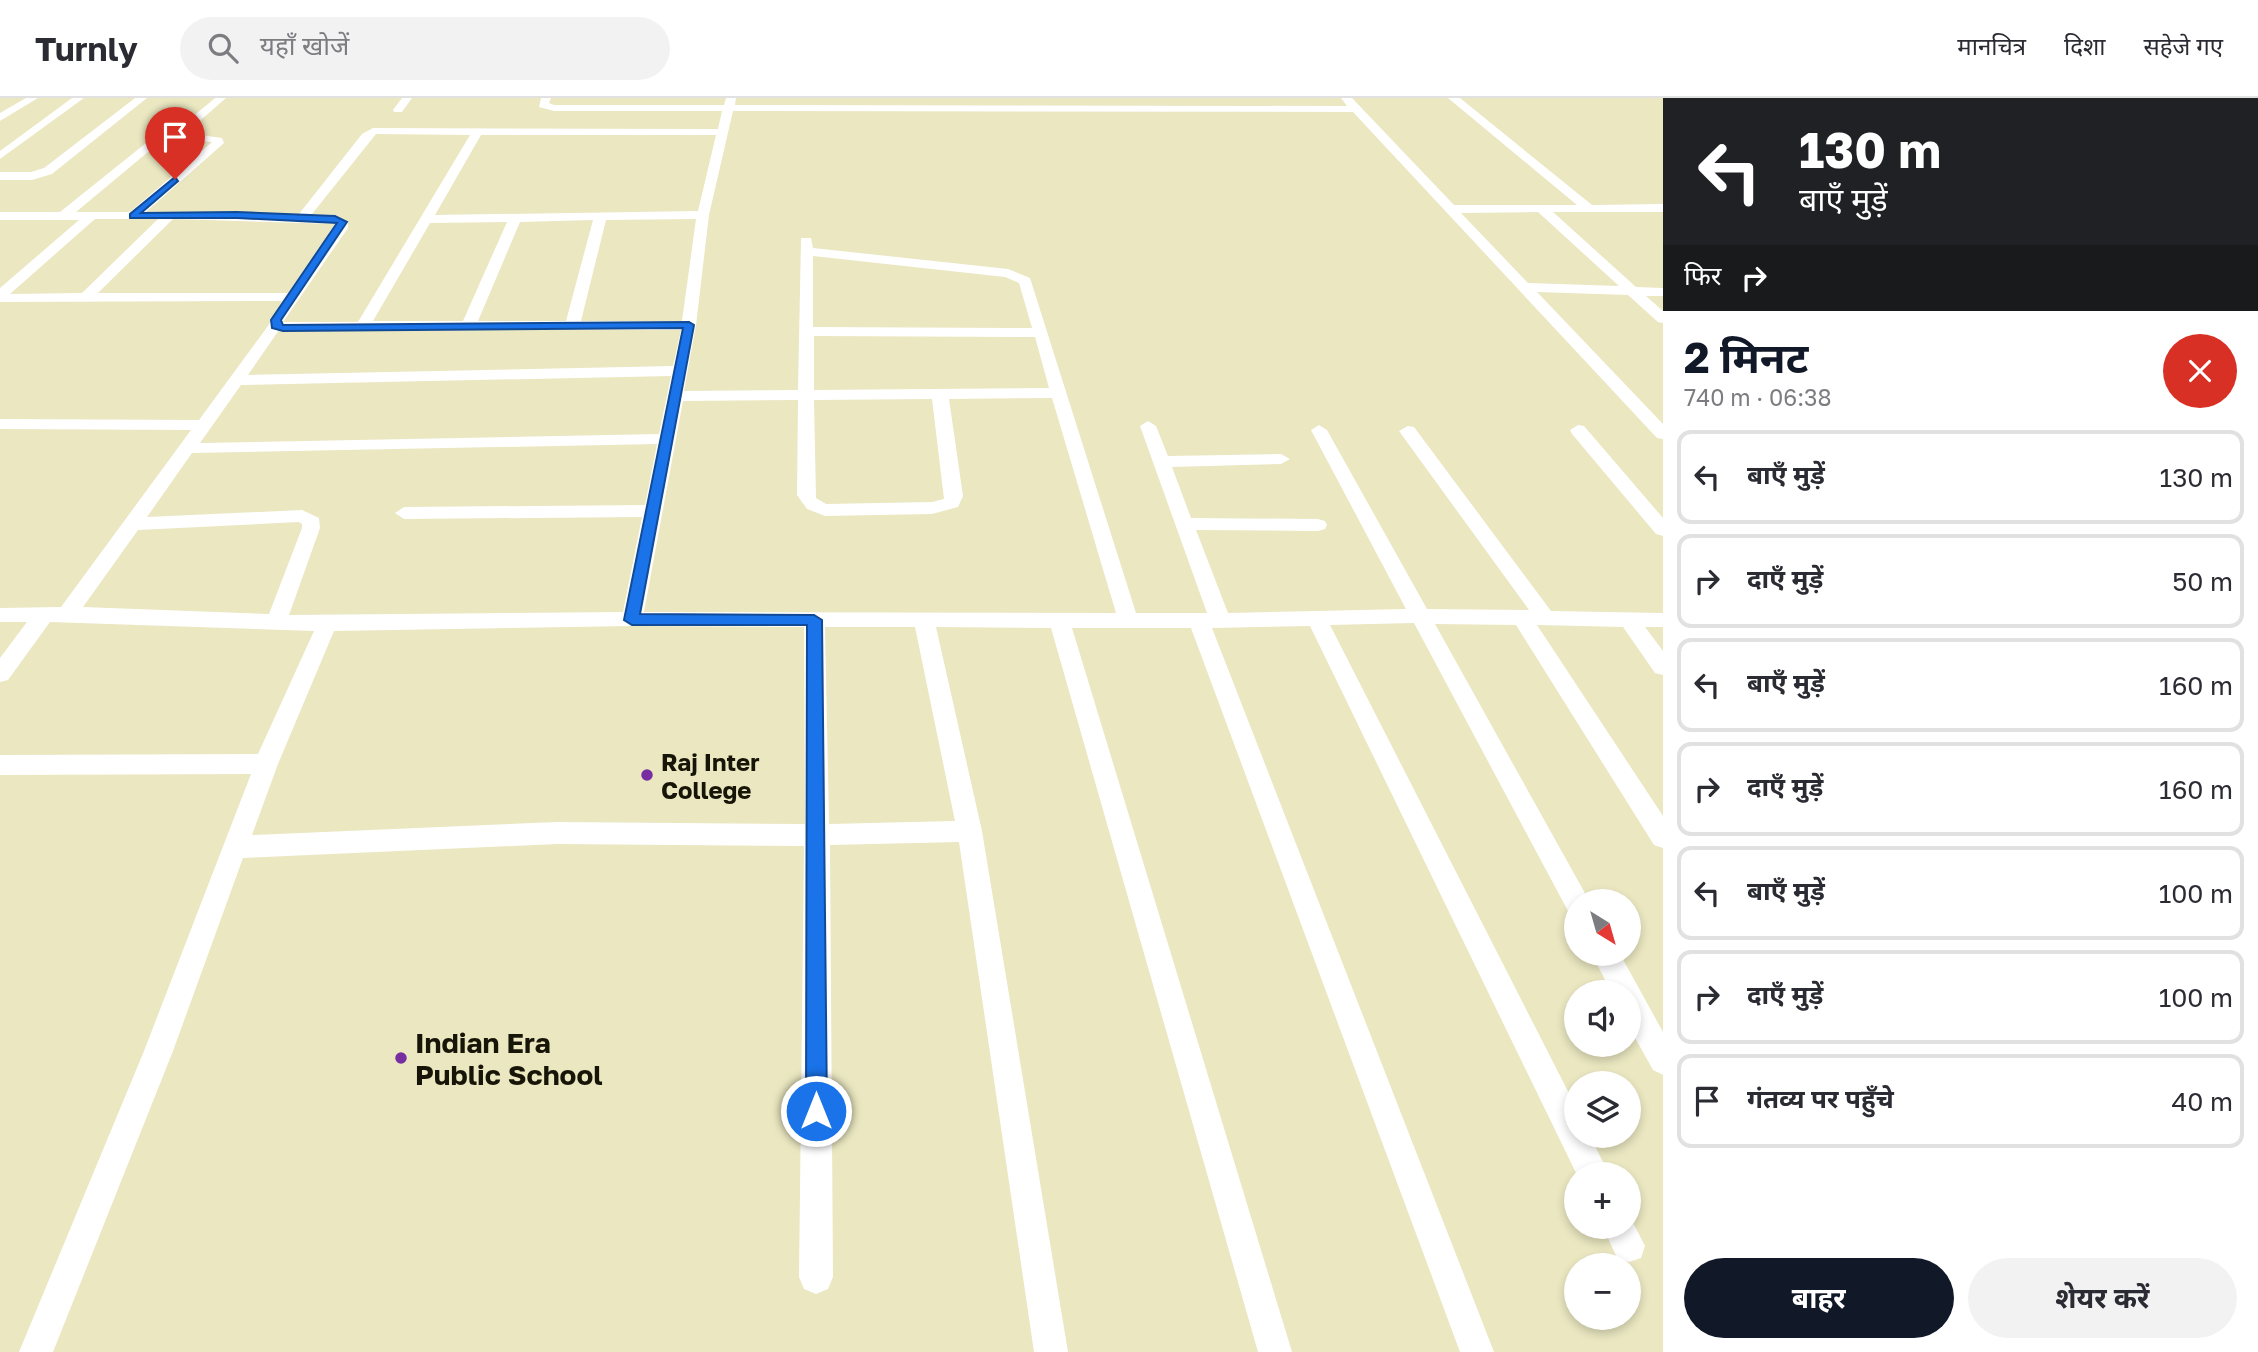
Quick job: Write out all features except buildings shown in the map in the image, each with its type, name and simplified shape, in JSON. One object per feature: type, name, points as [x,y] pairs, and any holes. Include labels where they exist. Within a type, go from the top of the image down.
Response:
[{"type":"street","points":[[0,118],[33,98]]},
{"type":"street","points":[[0,156],[79,98]]},
{"type":"street","points":[[0,176],[32,176],[48,171],[142,98]]},
{"type":"street","points":[[63,216],[150,145],[176,136],[221,98]]},
{"type":"street","points":[[398,110],[407,98]]},
{"type":"street","points":[[546,98],[543,103],[546,107],[611,103],[730,103],[1233,109],[1351,104],[1663,434]]},
{"type":"street","points":[[1157,98],[1164,109]]},
{"type":"street","points":[[1225,98],[1233,109]]},
{"type":"street","points":[[1453,98],[1590,208]]},
{"type":"street","points":[[632,620],[689,325],[703,215],[730,103]]},
{"type":"street","points":[[303,217],[368,133],[381,130],[724,132]]},
{"type":"street","points":[[363,326],[478,131]]},
{"type":"street","points":[[133,216],[218,143],[218,140],[212,139],[176,136]]},
{"type":"street","points":[[1541,208],[1639,292],[1663,318]]},
{"type":"street","points":[[1449,209],[1663,208]]},
{"type":"street","points":[[1642,209],[1663,218]]},
{"type":"street","points":[[428,219],[703,215]]},
{"type":"street","points":[[3,219],[63,216],[303,217],[342,222],[276,320],[275,326],[66,614]]},
{"type":"street","points":[[0,297],[91,216]]},
{"type":"street","points":[[85,298],[169,216]]},
{"type":"street","points":[[572,325],[601,216]]},
{"type":"street","points":[[468,327],[516,217]]},
{"type":"street","points":[[940,394],[954,496],[951,503],[932,508],[825,510],[814,507],[806,495],[807,246],[1009,273],[1025,281],[1128,620]]},
{"type":"street","points":[[1526,287],[1663,292]]},
{"type":"street","points":[[1639,292],[1663,299]]},
{"type":"street","points":[[0,297],[292,297]]},
{"type":"street","points":[[275,326],[689,325]]},
{"type":"street","points":[[807,331],[1041,332]]},
{"type":"street","points":[[236,380],[679,371]]},
{"type":"street","points":[[675,396],[1059,393]]},
{"type":"street","points":[[0,424],[204,425]]},
{"type":"street","points":[[1148,426],[1185,524],[1210,621],[1477,1352]]},
{"type":"street","points":[[1319,430],[1569,889]]},
{"type":"street","points":[[1578,430],[1663,530]]},
{"type":"street","points":[[1408,431],[1534,619],[1663,836]]},
{"type":"street","points":[[187,449],[668,439]]},
{"type":"street","points":[[1161,462],[1281,459]]},
{"type":"street","points":[[404,513],[654,511]]},
{"type":"street","points":[[132,524],[302,516],[308,518],[312,522],[311,528],[276,622]]},
{"type":"street","points":[[1185,524],[1318,525]]},
{"type":"street","points":[[0,674],[44,614]]},
{"type":"street","points":[[0,615],[66,614],[327,624],[924,619],[1210,621],[1419,616],[1663,620]]},
{"type":"street","points":[[924,619],[970,831],[1051,1352]]},
{"type":"street","points":[[814,620],[817,835],[816,1277]]},
{"type":"street","points":[[1059,620],[1275,1352]]},
{"type":"street","points":[[1317,620],[1587,1162]]},
{"type":"street","points":[[1629,620],[1663,667]]},
{"type":"street","points":[[36,1352],[158,1051],[266,764],[327,624]]},
{"type":"street","points":[[0,765],[266,764]]},
{"type":"street","points":[[235,847],[557,833],[817,835],[970,831]]},
{"type":"street","points":[[1641,1021],[1663,1060]]},
{"type":"place","name":"Raj Inter College","points":[[647,775]]},
{"type":"place","name":"Indian Era Public School","points":[[401,1058]]},
{"type":"route","points":[[175,179],[133,216],[237,215],[335,219],[342,222],[341,228],[276,320],[275,326],[689,325],[632,620],[814,620],[817,835],[816,1111]]}]
